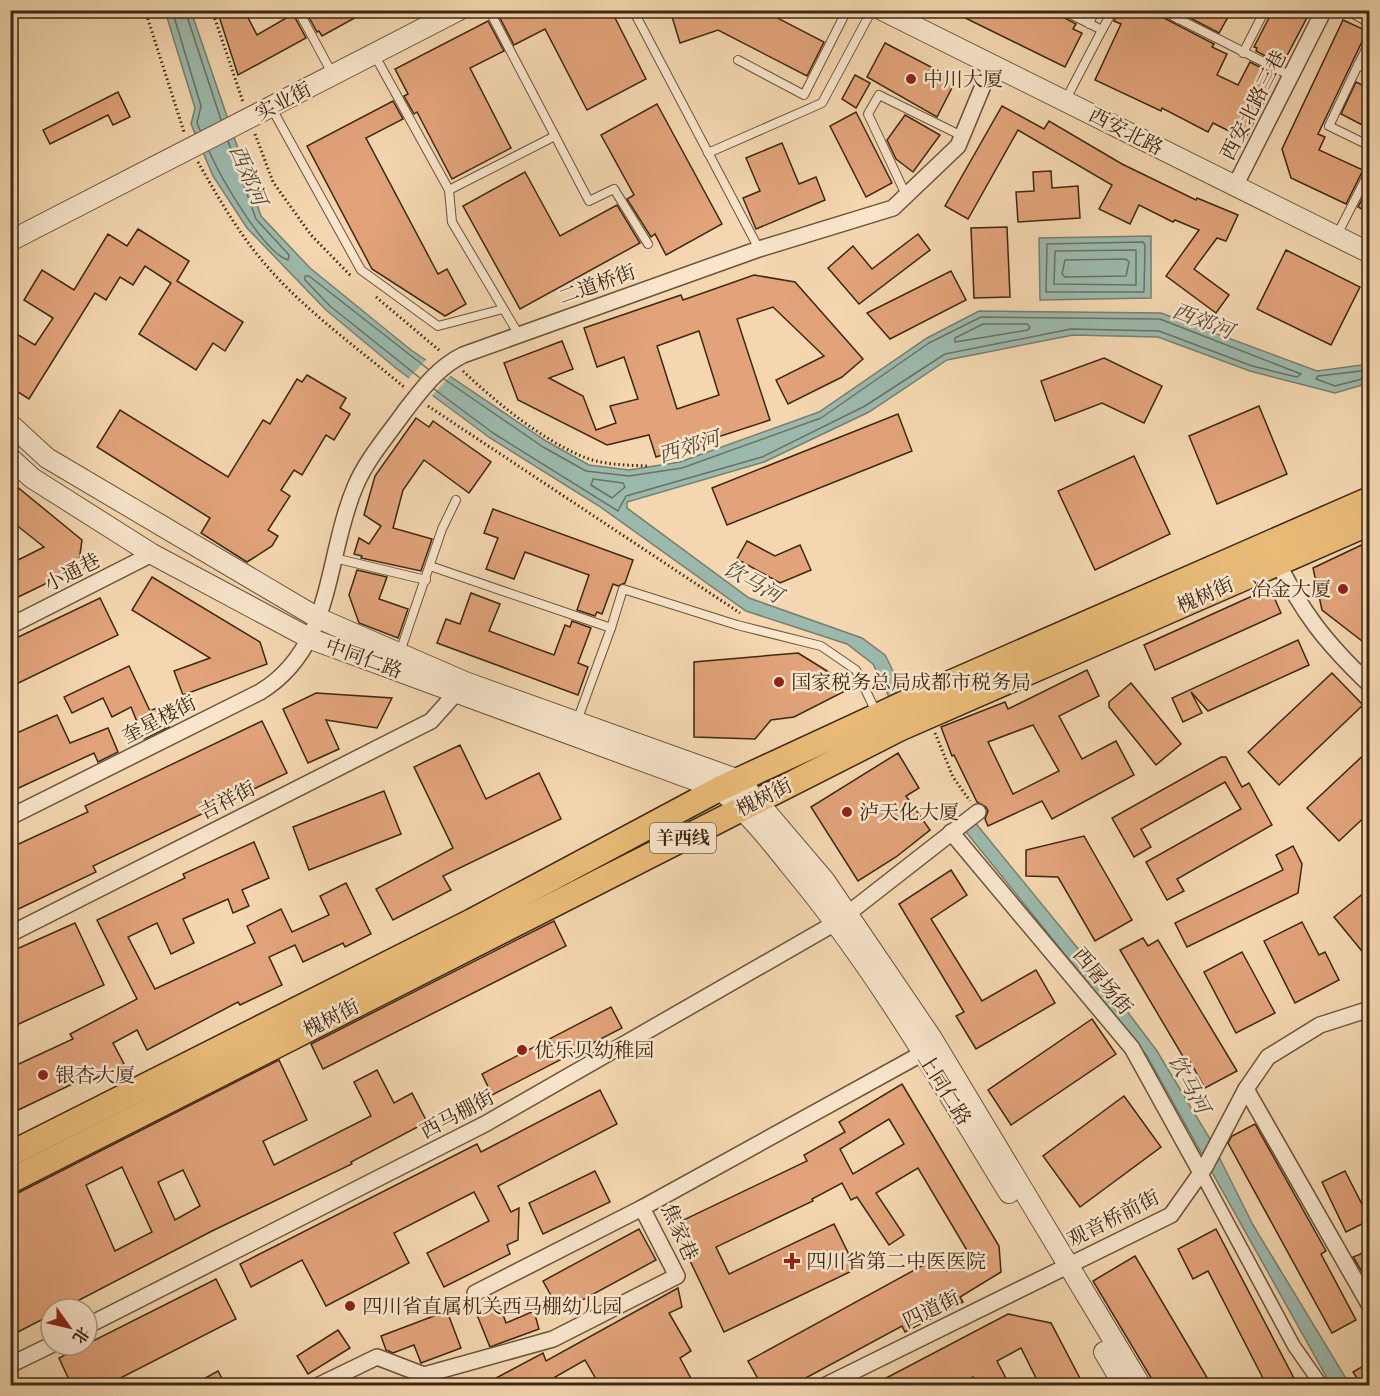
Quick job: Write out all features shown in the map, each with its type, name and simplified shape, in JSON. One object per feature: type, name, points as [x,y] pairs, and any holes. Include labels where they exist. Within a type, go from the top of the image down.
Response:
[{"type":"main road","name":"槐树街","points":[[10,1181],[750,804],[1274,553],[1370,499]]},
{"type":"main road","name":"槐树街","points":[[10,1154],[472,921],[729,785],[878,715],[1274,553],[1370,522]]},
{"type":"street","name":"实业街","points":[[10,241],[459,10]]},
{"type":"street","name":"西安北路","points":[[882,10],[910,20],[1065,101],[1370,253]]},
{"type":"street","name":"西安北路三巷","points":[[1235,186],[1324,10]]},
{"type":"street","name":"二道桥街","points":[[310,639],[355,486],[416,397],[434,375],[451,360],[759,249],[893,208],[958,146],[992,64]]},
{"type":"street","points":[[10,424],[47,458],[318,618],[465,682],[576,722],[729,785]]},
{"type":"street","name":"中同仁路","points":[[10,458],[32,478],[152,554],[310,639],[456,693],[729,785],[750,804]]},
{"type":"street","points":[[1274,553],[1311,623],[1370,685]]},
{"type":"street","name":"小通巷","points":[[10,626],[152,554]]},
{"type":"street","name":"奎星楼街","points":[[10,817],[260,692],[279,680],[292,667],[310,639]]},
{"type":"street","name":"吉祥街","points":[[10,934],[431,721],[456,693]]},
{"type":"street","name":"上同仁路","points":[[750,804],[842,918],[923,1053],[1062,1268],[1124,1386]]},
{"type":"street","points":[[978,812],[842,918],[931,1037],[1062,1268],[1141,1386]]},
{"type":"street","name":"西屠场街","points":[[951,832],[1132,1048],[1203,1170]]},
{"type":"street","name":"西马棚街","points":[[99,1320],[485,1124],[842,918]]},
{"type":"street","name":"观音桥前街","points":[[1062,1268],[1172,1215],[1203,1170],[1246,1089],[1268,1057],[1320,1025],[1370,1009]]},
{"type":"street","name":"焦家巷","points":[[317,1386],[376,1357],[424,1375],[553,1339],[677,1276],[642,1208],[923,1053]]},
{"type":"street","points":[[1246,1089],[1370,1306]]},
{"type":"street","points":[[1203,1170],[1294,1346],[1322,1386]]},
{"type":"street","points":[[475,1293],[642,1208]]},
{"type":"street","name":"四道街","points":[[824,1386],[1062,1268]]},
{"type":"street","points":[[10,1365],[39,1351]]},
{"type":"lane","points":[[298,10],[333,75]]},
{"type":"lane","points":[[489,10],[589,201],[614,189],[648,244]]},
{"type":"lane","points":[[633,10],[759,249]]},
{"type":"lane","points":[[738,60],[804,95],[847,10]]},
{"type":"lane","points":[[708,153],[822,103],[872,10]]},
{"type":"lane","points":[[1062,10],[1102,30]]},
{"type":"lane","points":[[1089,24],[1095,10]]},
{"type":"lane","points":[[1065,101],[1113,10]]},
{"type":"lane","points":[[1161,10],[1291,76]]},
{"type":"lane","points":[[1178,19],[1183,10]]},
{"type":"lane","points":[[1243,53],[1265,10]]},
{"type":"lane","points":[[1346,10],[1370,23]]},
{"type":"lane","points":[[1370,41],[1329,126],[1370,146]]},
{"type":"lane","points":[[374,54],[450,190],[452,222],[519,335]]},
{"type":"lane","points":[[1358,65],[1370,70]]},
{"type":"lane","points":[[906,195],[868,114],[879,95],[962,136]]},
{"type":"lane","points":[[271,107],[362,270],[438,326],[503,309]]},
{"type":"lane","points":[[450,190],[555,136]]},
{"type":"lane","points":[[1336,237],[1370,170]]},
{"type":"lane","points":[[399,653],[442,529],[456,500]]},
{"type":"lane","points":[[334,558],[426,580]]},
{"type":"lane","points":[[430,566],[611,628]]},
{"type":"lane","points":[[576,722],[623,590],[736,626],[821,646],[856,670],[878,715]]},
{"type":"lane","points":[[1358,674],[1370,661]]},
{"type":"path","points":[[145,10],[190,149],[231,220],[272,273],[316,314],[416,397],[501,456],[558,490],[749,618]]},
{"type":"path","points":[[928,717],[953,777],[978,812]]},
{"type":"water","points":[[165,11],[191,11],[261,216],[310,268],[411,350],[546,441],[589,465],[629,470],[680,462],[819,412],[927,338],[979,311],[1161,313],[1317,371],[1369,364],[1369,383],[1335,393],[1250,371],[1158,337],[1073,335],[947,360],[869,412],[764,462],[627,502],[627,508],[749,598],[862,638],[885,655],[906,697],[893,705],[873,664],[847,644],[746,611],[599,506],[490,438],[397,369],[326,310],[247,228],[213,176],[191,124],[195,108]]},
{"type":"water","points":[[1151,236],[1151,298],[1040,300],[1039,238]]},
{"type":"water","points":[[973,820],[1102,978],[1157,1051],[1210,1139],[1253,1225],[1350,1385],[1331,1385],[1147,1056],[962,827]]},
{"type":"pier","points":[[428,358],[452,374],[430,398],[407,380]]},
{"type":"building","points":[[217,10],[244,10],[257,35],[293,14],[306,38],[238,75]]},
{"type":"building","points":[[305,10],[369,10],[322,36],[319,31],[317,32]]},
{"type":"building","points":[[509,10],[611,10],[646,79],[587,110],[545,29],[514,45],[499,16]]},
{"type":"building","points":[[670,10],[762,10],[824,42],[807,76],[718,30],[680,43]]},
{"type":"building","points":[[949,10],[1056,10],[1059,15],[1076,24],[1073,29],[1082,33],[1065,67]]},
{"type":"building","points":[[1119,10],[1155,10],[1158,15],[1214,44],[1212,47],[1227,54],[1217,75],[1238,85],[1250,62],[1277,76],[1245,139],[1213,123],[1208,132],[1162,108],[1161,111],[1095,80],[1121,24],[1114,21]]},
{"type":"building","points":[[1189,10],[1232,10],[1219,33],[1186,16]]},
{"type":"building","points":[[1273,10],[1311,10],[1282,65],[1256,51],[1257,48],[1254,47]]},
{"type":"building","points":[[1343,20],[1367,31],[1318,134],[1325,137],[1319,150],[1363,170],[1346,204],[1291,178],[1282,149]]},
{"type":"building","points":[[488,21],[504,51],[470,68],[511,148],[452,179],[417,112],[414,114],[404,96],[408,94],[395,69]]},
{"type":"building","name":"中川大厦","points":[[885,43],[956,80],[937,117],[867,77]]},
{"type":"building","points":[[855,75],[870,83],[856,108],[842,99]]},
{"type":"building","points":[[1356,82],[1370,89],[1370,129],[1341,114]]},
{"type":"building","points":[[118,92],[130,117],[113,125],[108,115],[50,144],[43,130]]},
{"type":"building","points":[[393,101],[403,119],[366,138],[438,274],[447,269],[466,304],[445,316],[372,269],[307,146]]},
{"type":"building","points":[[657,104],[722,224],[666,255],[655,234],[651,237],[627,199],[634,195],[601,135]]},
{"type":"building","points":[[1002,106],[1044,129],[1049,121],[1122,164],[1196,200],[1197,198],[1238,215],[1226,241],[1217,238],[1194,269],[1229,295],[1216,313],[1166,276],[1199,230],[1175,220],[1173,222],[1139,205],[1130,224],[1099,209],[1112,185],[1018,130],[968,219],[945,206]]},
{"type":"building","points":[[856,112],[892,183],[866,197],[830,126]]},
{"type":"building","points":[[905,115],[940,135],[913,172],[896,159],[887,140]]},
{"type":"building","points":[[782,143],[799,184],[816,177],[825,200],[756,229],[743,198],[760,191],[746,158]]},
{"type":"building","points":[[1051,171],[1052,188],[1078,186],[1080,218],[1018,222],[1016,192],[1034,191],[1033,172]]},
{"type":"building","points":[[525,172],[560,236],[617,205],[640,243],[520,309],[463,206]]},
{"type":"building","points":[[1370,184],[1370,213],[1358,207]]},
{"type":"building","points":[[1007,227],[1010,297],[974,298],[971,228]]},
{"type":"building","points":[[138,229],[189,261],[177,281],[243,322],[225,351],[213,343],[196,370],[139,334],[171,283],[145,266],[133,285],[120,277],[106,300],[95,293],[29,399],[10,387],[10,330],[35,345],[53,318],[24,300],[42,270],[74,290],[108,234],[127,246]]},
{"type":"building","points":[[918,234],[930,250],[859,304],[828,268],[853,246],[872,269]]},
{"type":"building","points":[[1286,250],[1360,287],[1331,345],[1257,309]]},
{"type":"building","points":[[951,271],[966,300],[890,339],[867,313]]},
{"type":"building","points":[[754,275],[795,282],[863,359],[842,377],[788,404],[776,380],[824,356],[773,307],[737,319],[770,420],[656,457],[649,435],[607,445],[518,400],[504,363],[562,341],[573,369],[549,378],[583,396],[596,430],[616,423],[610,406],[638,399],[624,357],[597,367],[584,328],[681,295],[683,300]],"holes":[[[699,331],[719,395],[677,409],[657,346]]]},
{"type":"building","points":[[1104,358],[1162,386],[1144,423],[1102,403],[1055,421],[1041,381]]},
{"type":"building","points":[[307,375],[346,398],[340,408],[350,414],[334,440],[326,435],[302,475],[294,470],[281,490],[290,496],[268,530],[278,536],[272,546],[247,562],[201,533],[210,518],[97,447],[120,410],[228,477],[263,420],[270,424],[297,379],[302,382]]},
{"type":"building","points":[[1259,406],[1287,474],[1217,504],[1189,436]]},
{"type":"building","points":[[898,414],[912,451],[727,525],[712,488]]},
{"type":"building","points":[[416,418],[429,427],[433,421],[491,462],[469,493],[424,460],[403,490],[393,528],[432,539],[421,571],[361,558],[362,556],[354,554],[359,538],[369,544],[381,526],[364,515],[375,476]]},
{"type":"building","points":[[1134,456],[1170,534],[1095,570],[1058,491]]},
{"type":"building","points":[[10,481],[82,540],[78,568],[10,601],[10,564],[44,547],[10,520]]},
{"type":"building","points":[[493,509],[633,560],[625,583],[618,586],[613,584],[602,614],[597,612],[595,616],[577,610],[589,575],[525,552],[514,579],[486,569],[498,538],[484,533]]},
{"type":"building","points":[[747,541],[775,556],[800,545],[811,570],[780,583],[737,559]]},
{"type":"building","name":"冶金大厦","points":[[1370,541],[1370,638],[1362,641],[1322,610],[1313,568]]},
{"type":"building","points":[[357,570],[387,577],[379,599],[408,609],[398,638],[359,623],[349,595]]},
{"type":"building","points":[[152,577],[260,642],[267,664],[183,695],[174,671],[210,658],[132,610]]},
{"type":"building","points":[[1270,588],[1281,613],[1155,670],[1144,645]]},
{"type":"building","points":[[471,593],[500,604],[489,631],[554,655],[565,625],[570,627],[572,621],[591,628],[578,663],[588,667],[578,695],[437,643],[446,619],[460,624]]},
{"type":"building","points":[[100,598],[118,635],[10,687],[10,641]]},
{"type":"building","points":[[1298,640],[1309,665],[1208,711],[1191,692],[1202,713],[1183,722],[1172,698]]},
{"type":"building","name":"国家税务总局成都市税务局","points":[[798,653],[853,687],[794,717],[771,720],[755,739],[694,737],[694,662]]},
{"type":"building","points":[[129,666],[150,711],[161,706],[169,727],[144,739],[131,707],[112,717],[103,698],[72,713],[64,697]]},
{"type":"building","points":[[1087,670],[1099,696],[1059,716],[1082,759],[1116,741],[1134,775],[1052,819],[1042,801],[988,826],[985,819],[988,811],[986,807],[977,802],[954,755],[952,756],[941,727],[1005,702],[1008,709]],"holes":[[[1033,725],[1059,771],[1013,794],[988,742]]]},
{"type":"building","points":[[1332,673],[1363,705],[1279,785],[1248,752]]},
{"type":"building","points":[[1131,683],[1181,744],[1156,765],[1109,707],[1109,702]]},
{"type":"building","points":[[316,693],[392,698],[377,728],[326,720],[339,749],[308,763],[283,709]]},
{"type":"building","points":[[57,715],[70,743],[108,728],[118,752],[98,762],[94,753],[10,792],[10,736]]},
{"type":"building","points":[[262,721],[287,773],[93,866],[96,872],[10,913],[10,848],[88,812],[85,806]]},
{"type":"building","points":[[460,745],[486,799],[539,773],[561,819],[443,876],[451,890],[393,920],[376,889],[453,848],[414,767]]},
{"type":"building","points":[[1370,749],[1370,812],[1339,841],[1307,808]]},
{"type":"building","name":"泸天化大厦","points":[[898,753],[919,788],[906,796],[930,830],[896,857],[858,881],[811,807]]},
{"type":"building","points":[[1221,757],[1226,757],[1242,787],[1249,783],[1272,825],[1177,879],[1184,891],[1167,900],[1146,862],[1241,809],[1225,782],[1141,829],[1151,847],[1134,857],[1112,818]]},
{"type":"building","points":[[384,791],[401,834],[309,870],[293,827]]},
{"type":"building","points":[[1084,836],[1132,920],[1095,941],[1058,877],[1026,876],[1026,850]]},
{"type":"building","points":[[254,842],[269,878],[242,890],[249,906],[233,913],[228,899],[183,919],[194,943],[171,954],[157,923],[128,937],[155,989],[255,943],[247,926],[281,909],[292,932],[329,915],[320,896],[346,883],[371,934],[345,947],[343,943],[303,962],[295,945],[269,957],[282,985],[240,1005],[238,1002],[147,1050],[137,1030],[113,1043],[124,1064],[93,1080],[91,1075],[10,1114],[10,1068],[73,1039],[70,1034],[137,999],[97,920],[185,878],[183,874]]},
{"type":"building","points":[[1293,846],[1302,864],[1298,893],[1187,947],[1175,923],[1283,870],[1276,855]]},
{"type":"building","points":[[951,870],[967,895],[931,919],[982,1001],[1036,970],[1055,1003],[976,1049],[956,1016],[964,1012],[899,904]]},
{"type":"building","points":[[1370,888],[1370,961],[1334,917]]},
{"type":"building","points":[[554,921],[566,946],[323,1069],[311,1044]]},
{"type":"building","points":[[1302,922],[1319,955],[1325,952],[1339,980],[1295,1003],[1264,941]]},
{"type":"building","points":[[75,923],[104,985],[10,1028],[10,952]]},
{"type":"building","points":[[1143,938],[1148,946],[1158,940],[1237,1071],[1205,1088],[1188,1058],[1185,1060],[1120,950]]},
{"type":"building","points":[[1242,952],[1275,1013],[1236,1033],[1204,972]]},
{"type":"building","points":[[611,1007],[622,1028],[492,1095],[482,1074]]},
{"type":"building","points":[[1092,1019],[1116,1054],[1011,1125],[988,1090]]},
{"type":"building","points":[[279,1060],[307,1120],[263,1141],[274,1165],[371,1116],[354,1082],[377,1070],[394,1103],[412,1093],[427,1122],[351,1162],[352,1164],[212,1231],[85,1297],[39,1297],[39,1321],[10,1336],[10,1197]],"holes":[[[122,1167],[152,1232],[115,1251],[86,1185]],[[183,1170],[200,1206],[175,1220],[158,1182]]]},
{"type":"building","points":[[902,1084],[999,1246],[1001,1272],[960,1297],[963,1302],[905,1332],[902,1326],[791,1386],[762,1386],[748,1361],[940,1256],[947,1271],[971,1257],[918,1168],[876,1193],[904,1235],[889,1245],[857,1197],[851,1200],[842,1183],[812,1199],[813,1201],[716,1247],[729,1274],[834,1224],[856,1269],[724,1332],[673,1225],[807,1161],[804,1155],[845,1132],[839,1122]],"holes":[[[889,1119],[904,1144],[853,1174],[840,1149]]]},
{"type":"building","points":[[600,1090],[617,1124],[498,1186],[511,1212],[519,1208],[518,1240],[507,1245],[510,1254],[444,1287],[427,1253],[489,1221],[474,1192],[394,1233],[409,1263],[326,1306],[302,1260],[251,1287],[240,1264],[477,1144],[481,1152]]},
{"type":"building","points":[[1124,1096],[1161,1147],[1080,1207],[1043,1156]]},
{"type":"building","points":[[1255,1124],[1326,1251],[1321,1254],[1356,1320],[1332,1333],[1228,1143],[1232,1136]]},
{"type":"building","points":[[595,1171],[610,1202],[543,1234],[529,1203]]},
{"type":"building","points":[[1345,1171],[1370,1220],[1346,1232],[1322,1182]]},
{"type":"building","points":[[639,1229],[656,1260],[564,1310],[559,1310],[543,1281]]},
{"type":"building","points":[[1216,1229],[1298,1386],[1267,1386],[1208,1271],[1193,1279],[1178,1249]]},
{"type":"building","points":[[1370,1250],[1370,1285],[1353,1257]]},
{"type":"building","points":[[1135,1256],[1212,1386],[1156,1386],[1093,1281]]},
{"type":"building","points":[[216,1279],[236,1319],[105,1386],[72,1386],[59,1358],[99,1357],[99,1338]]},
{"type":"building","points":[[678,1288],[682,1307],[669,1313],[691,1351],[680,1358],[695,1386],[600,1386],[585,1360],[555,1377],[557,1381],[547,1386],[481,1386],[543,1353],[546,1361]]},
{"type":"building","points":[[500,1306],[506,1323],[534,1311],[539,1329],[490,1347],[477,1315]]},
{"type":"building","points":[[447,1311],[461,1348],[421,1363],[414,1345],[393,1353],[386,1350],[381,1336]]},
{"type":"building","points":[[1008,1314],[1051,1323],[1084,1386],[1040,1386],[1021,1348],[997,1361],[1010,1386],[978,1386],[973,1377],[957,1386],[871,1386]]},
{"type":"building","points":[[338,1330],[350,1348],[308,1374],[297,1356]]},
{"type":"building","points":[[1370,1362],[1370,1386],[1362,1386],[1353,1372]]},
{"type":"building","points":[[218,1371],[226,1386],[191,1386]]},
{"type":"place","name":"中川大厦","points":[[911,79]]},
{"type":"place","name":"冶金大厦","points":[[1343,589]]},
{"type":"place","name":"国家税务总局成都市税务局","points":[[779,682]]},
{"type":"place","name":"泸天化大厦","points":[[847,812]]},
{"type":"place","name":"优乐贝幼稚园","points":[[522,1050]]},
{"type":"place","name":"银杏大厦","points":[[43,1075]]},
{"type":"place","name":"四川省第二中医医院","points":[[792,1261]]},
{"type":"place","name":"四川省直属机关西马棚幼儿园","points":[[350,1306]]},
{"type":"water label","name":"西郊河","points":[[248,175]]},
{"type":"water label","name":"西郊河","points":[[1203,321]]},
{"type":"water label","name":"西郊河","points":[[689,447]]},
{"type":"water label","name":"饮马河","points":[[753,582]]},
{"type":"water label","name":"饮马河","points":[[1189,1084]]}]
